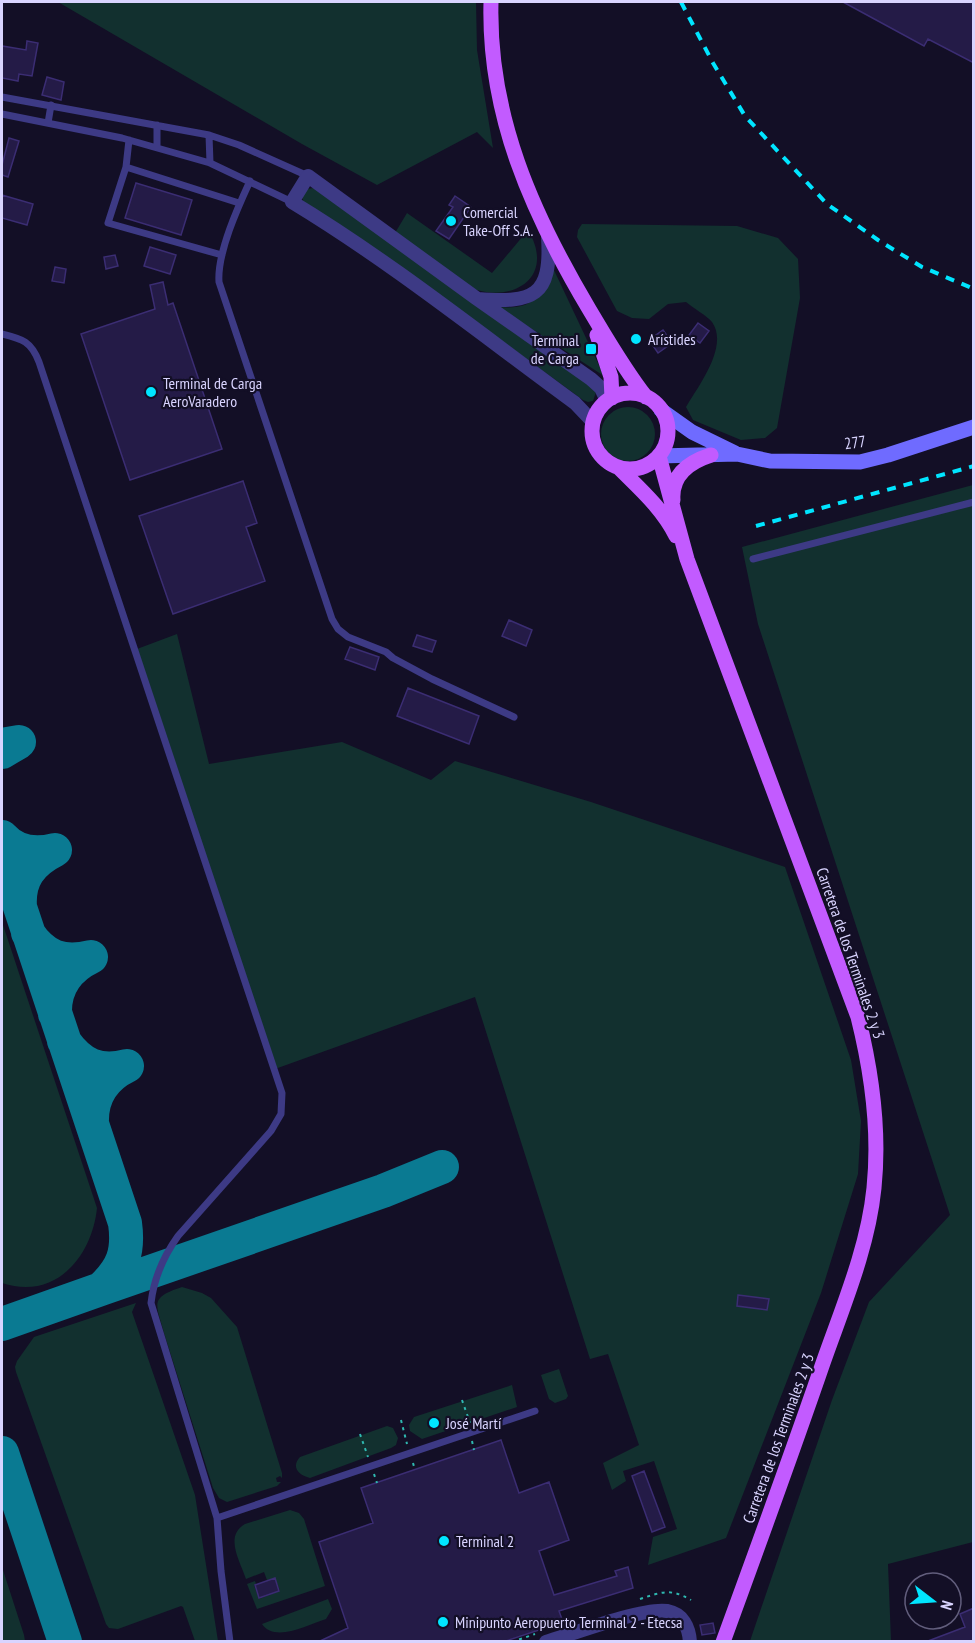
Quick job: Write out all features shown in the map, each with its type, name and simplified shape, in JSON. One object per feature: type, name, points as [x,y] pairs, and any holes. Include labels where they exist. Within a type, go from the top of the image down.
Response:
[{"type":"main road","points":[[491,2],[492,52],[504,123],[521,173],[548,237],[585,302],[626,370],[646,397],[661,410],[666,418],[668,433],[664,449],[659,456],[645,467],[627,470],[619,468],[607,462],[598,452],[594,439],[593,422],[600,408],[609,399],[628,394],[646,397]]},
{"type":"main road","points":[[585,302],[611,377],[609,399]]},
{"type":"main road","points":[[674,509],[674,485],[678,476],[689,464],[711,455]]},
{"type":"main road","name":"Carretera de los Terminales 2 y 3","points":[[659,456],[687,559]]},
{"type":"main road","name":"Carretera de los Terminales 2 y 3","points":[[619,468],[670,524],[687,559],[858,1017],[874,1098],[876,1138],[874,1189],[865,1236],[776,1499],[723,1641]]},
{"type":"street","points":[[593,422],[575,403],[437,302],[333,226],[292,202],[308,176],[591,379],[609,399]]},
{"type":"street","points":[[476,298],[510,301],[530,296],[544,282],[550,264],[548,237]]},
{"type":"street","name":"277","points":[[661,410],[692,432],[737,454],[770,461],[860,462],[974,427]]},
{"type":"street","name":"277","points":[[659,456],[737,454]]},
{"type":"street","points":[[546,1641],[639,1614],[660,1611],[669,1612],[681,1618],[687,1627],[690,1641]]},
{"type":"lane","points":[[2,97],[209,135],[239,145],[308,176]]},
{"type":"lane","points":[[48,123],[51,105]]},
{"type":"lane","points":[[2,114],[129,140],[210,163],[292,202]]},
{"type":"lane","points":[[157,124],[157,147]]},
{"type":"lane","points":[[209,135],[210,163]]},
{"type":"lane","points":[[129,140],[126,167],[108,223],[222,255]]},
{"type":"lane","points":[[126,167],[240,203]]},
{"type":"lane","points":[[250,181],[222,255],[219,282],[335,625],[348,637],[386,651],[393,658],[422,674],[514,717]]},
{"type":"lane","points":[[2,333],[26,342],[35,352],[39,362],[282,1093],[282,1108],[277,1122],[178,1236],[166,1253],[154,1282],[151,1303],[218,1518],[221,1571],[230,1641]]},
{"type":"lane","points":[[753,559],[974,502]]},
{"type":"lane","points":[[218,1518],[535,1411]]},
{"type":"green space","points":[[58,2],[476,2],[477,50],[493,148],[477,132],[377,185]]},
{"type":"green space","points":[[313,188],[325,194],[591,386],[596,392],[593,401],[583,400],[412,275],[304,204],[302,197],[307,189]]},
{"type":"green space","points":[[407,213],[492,273],[528,230],[535,246],[537,260],[534,272],[527,282],[504,292],[473,289],[395,233]]},
{"type":"green space","points":[[582,224],[737,226],[778,238],[798,259],[800,298],[777,428],[765,438],[741,440],[693,420],[686,407],[715,354],[717,342],[712,322],[686,302],[668,304],[649,319],[632,318],[617,311],[577,237]]},
{"type":"green space","points":[[553,268],[604,376],[498,307],[520,306],[533,300]]},
{"type":"green space","points":[[628,407],[638,409],[647,415],[653,424],[655,434],[653,444],[647,453],[638,459],[628,461],[618,459],[609,453],[603,444],[601,434],[603,424],[609,415],[618,409]]},
{"type":"green space","points":[[973,485],[973,1542],[888,1564],[891,1641],[750,1641],[832,1400],[869,1302],[950,1215],[758,624],[742,547]]},
{"type":"green space","points":[[177,634],[209,764],[342,742],[431,780],[455,761],[591,802],[785,867],[851,1060],[861,1121],[858,1174],[821,1293],[726,1538],[648,1565],[653,1537],[677,1529],[654,1461],[623,1471],[626,1481],[612,1490],[603,1463],[639,1445],[608,1354],[590,1359],[475,997],[275,1069],[137,649]]},
{"type":"green space","points":[[2,922],[97,1208],[88,1243],[79,1258],[68,1271],[38,1286],[21,1287],[2,1283]]},
{"type":"green space","points":[[182,1287],[211,1298],[237,1327],[282,1473],[282,1478],[280,1476],[276,1478],[277,1482],[281,1482],[277,1486],[227,1502],[219,1498],[213,1488],[157,1308],[160,1298]]},
{"type":"green space","points":[[136,1303],[132,1312],[195,1495],[218,1641],[195,1641],[181,1606],[118,1629],[109,1628],[16,1372],[17,1361],[34,1337]]},
{"type":"green space","points":[[559,1369],[568,1396],[555,1403],[549,1399],[541,1375]]},
{"type":"green space","points":[[512,1385],[517,1407],[422,1439],[410,1431],[409,1425],[414,1417]]},
{"type":"green space","points":[[387,1426],[393,1428],[398,1438],[396,1445],[391,1448],[310,1478],[297,1470],[296,1464],[300,1457]]},
{"type":"green space","points":[[290,1510],[299,1513],[304,1519],[325,1586],[257,1609],[247,1584],[255,1581],[254,1585],[259,1599],[280,1591],[275,1578],[267,1580],[264,1572],[246,1579],[235,1549],[235,1535],[245,1524]]},
{"type":"green space","points":[[2,1567],[24,1635],[25,1641],[2,1641]]},
{"type":"green space","points":[[328,1599],[332,1609],[326,1619],[283,1632],[275,1632],[262,1624]]},
{"type":"building","points":[[843,2],[974,2],[974,63],[928,39],[924,46]]},
{"type":"building","points":[[27,41],[38,43],[32,76],[19,74],[18,81],[2,78],[2,46],[26,50]]},
{"type":"building","points":[[47,77],[64,82],[61,100],[42,95]]},
{"type":"building","points":[[9,138],[19,141],[8,177],[2,175],[2,165]]},
{"type":"building","points":[[136,183],[192,200],[181,235],[125,218]]},
{"type":"building","points":[[2,195],[33,204],[27,225],[2,218]]},
{"type":"building","points":[[455,196],[471,207],[449,239],[436,231],[453,207],[449,205]]},
{"type":"building","points":[[150,247],[176,255],[170,274],[144,266]]},
{"type":"building","points":[[115,255],[118,266],[106,269],[104,257]]},
{"type":"building","points":[[55,267],[66,269],[64,283],[52,281]]},
{"type":"building","name":"Terminal de Carga AeroVaradero","points":[[163,282],[168,305],[173,303],[222,449],[130,480],[81,334],[155,309],[150,285]]},
{"type":"building","points":[[698,323],[709,331],[700,343],[689,335]]},
{"type":"building","points":[[663,330],[672,343],[658,353],[649,340]]},
{"type":"building","points":[[243,481],[257,523],[246,527],[265,581],[173,614],[139,516]]},
{"type":"building","points":[[509,620],[532,630],[526,646],[502,636]]},
{"type":"building","points":[[417,635],[436,641],[432,652],[413,646]]},
{"type":"building","points":[[350,647],[379,657],[375,670],[345,659]]},
{"type":"building","points":[[408,688],[479,716],[469,744],[397,716]]},
{"type":"building","points":[[738,1295],[769,1299],[767,1310],[737,1306]]},
{"type":"building","name":"Terminal 2","points":[[501,1440],[519,1493],[549,1482],[569,1540],[539,1551],[554,1595],[617,1576],[615,1571],[628,1567],[633,1588],[559,1611],[563,1622],[506,1641],[320,1641],[348,1628],[319,1542],[373,1523],[361,1488]]},
{"type":"building","points":[[644,1471],[665,1527],[652,1532],[632,1476]]},
{"type":"building","points":[[275,1578],[279,1591],[259,1598],[255,1585]]},
{"type":"building","points":[[974,1608],[974,1641],[928,1641],[954,1631],[963,1631],[965,1627],[963,1613]]},
{"type":"building","points":[[713,1623],[715,1633],[702,1635],[700,1625]]},
{"type":"taxiway","points":[[2,745],[19,742],[2,752]]},
{"type":"taxiway","points":[[2,837],[13,846],[26,851],[55,850],[39,860],[28,872],[21,888],[20,907]]},
{"type":"taxiway","points":[[2,853],[125,1223],[126,1233],[123,1259],[115,1274],[101,1289],[2,1324]]},
{"type":"taxiway","points":[[28,933],[41,948],[55,957],[72,960],[91,957],[76,967],[64,980],[57,996],[55,1014]]},
{"type":"taxiway","points":[[64,1041],[77,1056],[91,1065],[108,1068],[127,1066],[119,1070],[100,1088],[94,1104],[92,1123]]},
{"type":"taxiway","points":[[101,1289],[383,1191],[442,1167]]},
{"type":"taxiway","points":[[2,1453],[65,1642]]},
{"type":"railway","points":[[681,2],[713,63],[745,116],[827,204],[878,240],[922,267],[974,289]]},
{"type":"railway","points":[[756,526],[974,466]]},
{"type":"place","name":"Comercial Take-Off S.A.","points":[[451,221]]},
{"type":"place","name":"Arístides","points":[[636,339]]},
{"type":"place","name":"Terminal de Carga","points":[[591,349]]},
{"type":"place","name":"Terminal de Carga AeroVaradero","points":[[151,392]]},
{"type":"place","name":"José Martí","points":[[434,1423]]},
{"type":"place","name":"Terminal 2","points":[[444,1541]]},
{"type":"place","name":"Minipunto Aeropuerto Terminal 2 - Etecsa","points":[[443,1622]]}]
